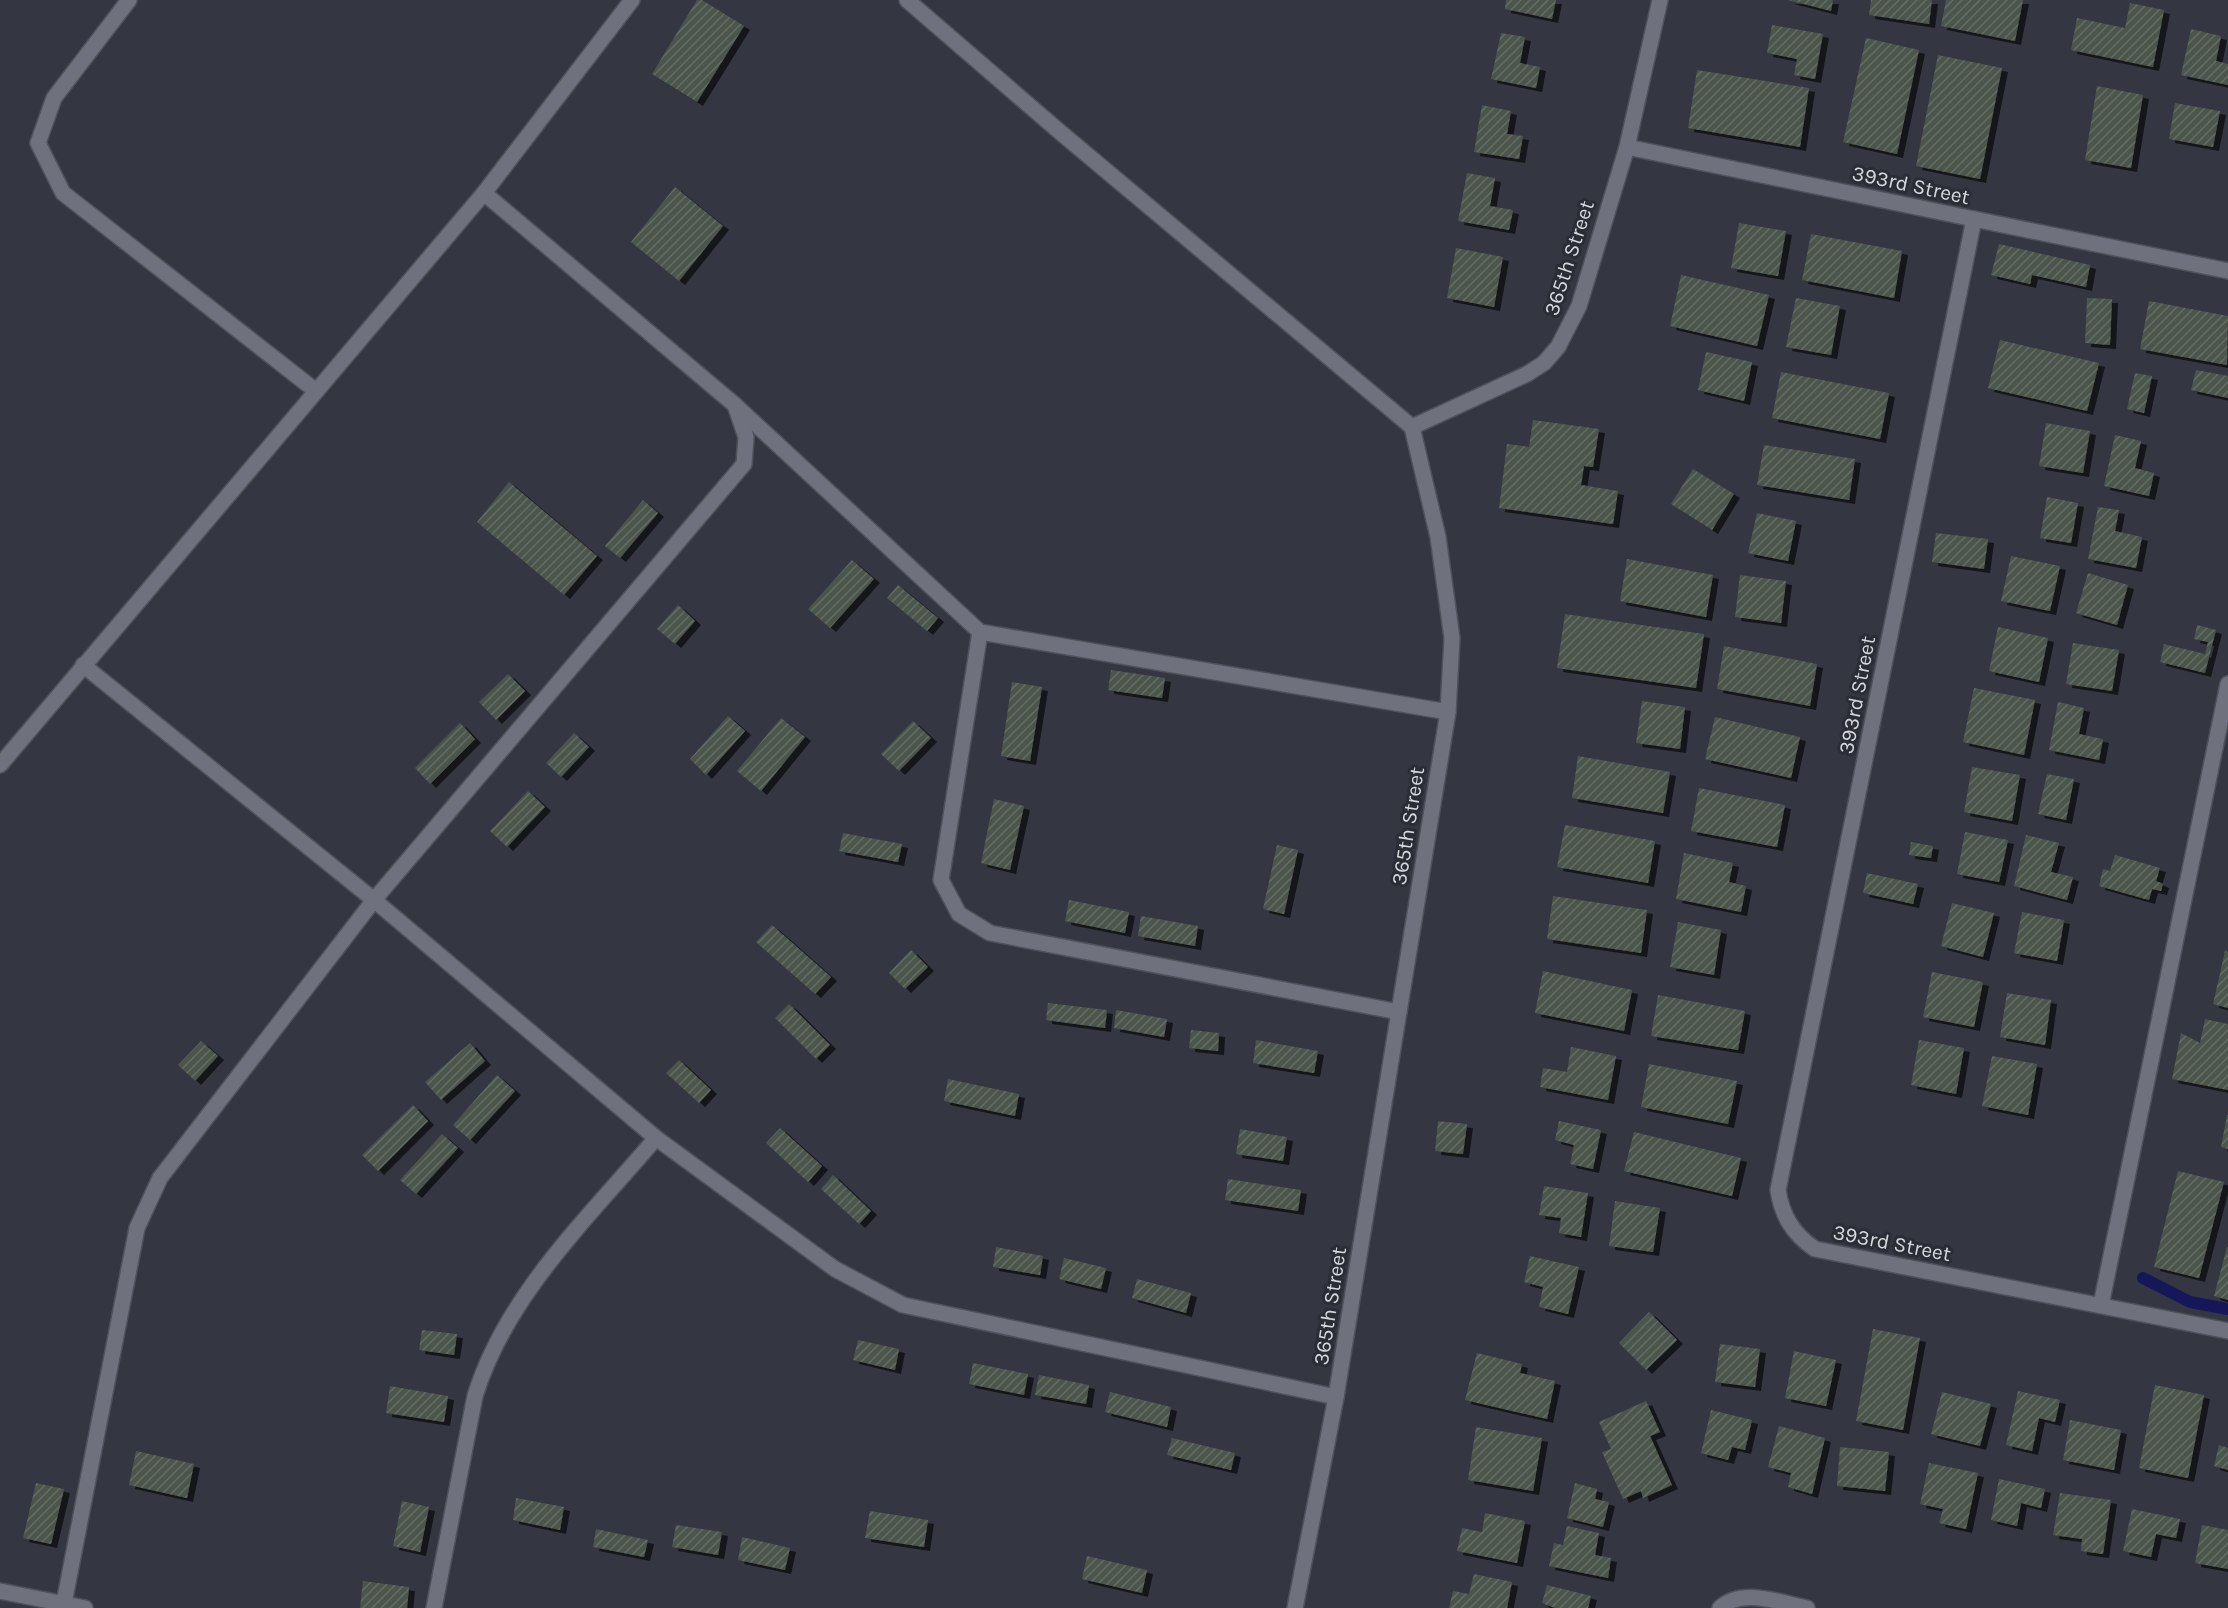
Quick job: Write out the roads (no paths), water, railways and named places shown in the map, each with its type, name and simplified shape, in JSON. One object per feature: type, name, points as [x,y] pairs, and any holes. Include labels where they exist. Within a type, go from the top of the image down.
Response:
[{"type":"street","points":[[129,0],[54,98],[38,143],[63,193],[316,391]]},
{"type":"street","points":[[0,765],[484,193],[632,0]]},
{"type":"street","points":[[907,0],[1069,140],[1412,427]]},
{"type":"street","points":[[1627,147],[1660,0]]},
{"type":"street","name":"365th Street","points":[[1295,1608],[1336,1397],[1448,712],[1452,638],[1438,537],[1412,427],[1527,374],[1544,363],[1558,347],[1579,306],[1627,147]]},
{"type":"street","name":"393rd Street","points":[[1627,147],[1974,219],[1778,1190],[1781,1207],[1799,1238],[1815,1249],[2228,1331]]},
{"type":"street","points":[[484,193],[735,405],[980,632],[1448,712]]},
{"type":"street","points":[[1974,219],[2228,271]]},
{"type":"street","points":[[64,1603],[137,1228],[160,1178],[374,900],[744,464],[746,437],[735,405]]},
{"type":"street","points":[[980,632],[941,880],[959,914],[990,933],[1399,1012]]},
{"type":"street","points":[[83,665],[374,900],[656,1138],[835,1269],[903,1305],[1336,1397]]},
{"type":"street","points":[[2101,1305],[2228,684]]},
{"type":"street","points":[[434,1608],[475,1396],[485,1363],[530,1287],[656,1138]]},
{"type":"street","points":[[0,1591],[85,1608]]},
{"type":"street","points":[[1720,1608],[1747,1596],[1807,1608]]},
{"type":"waterway","points":[[2143,1278],[2190,1302],[2228,1309]]}]
